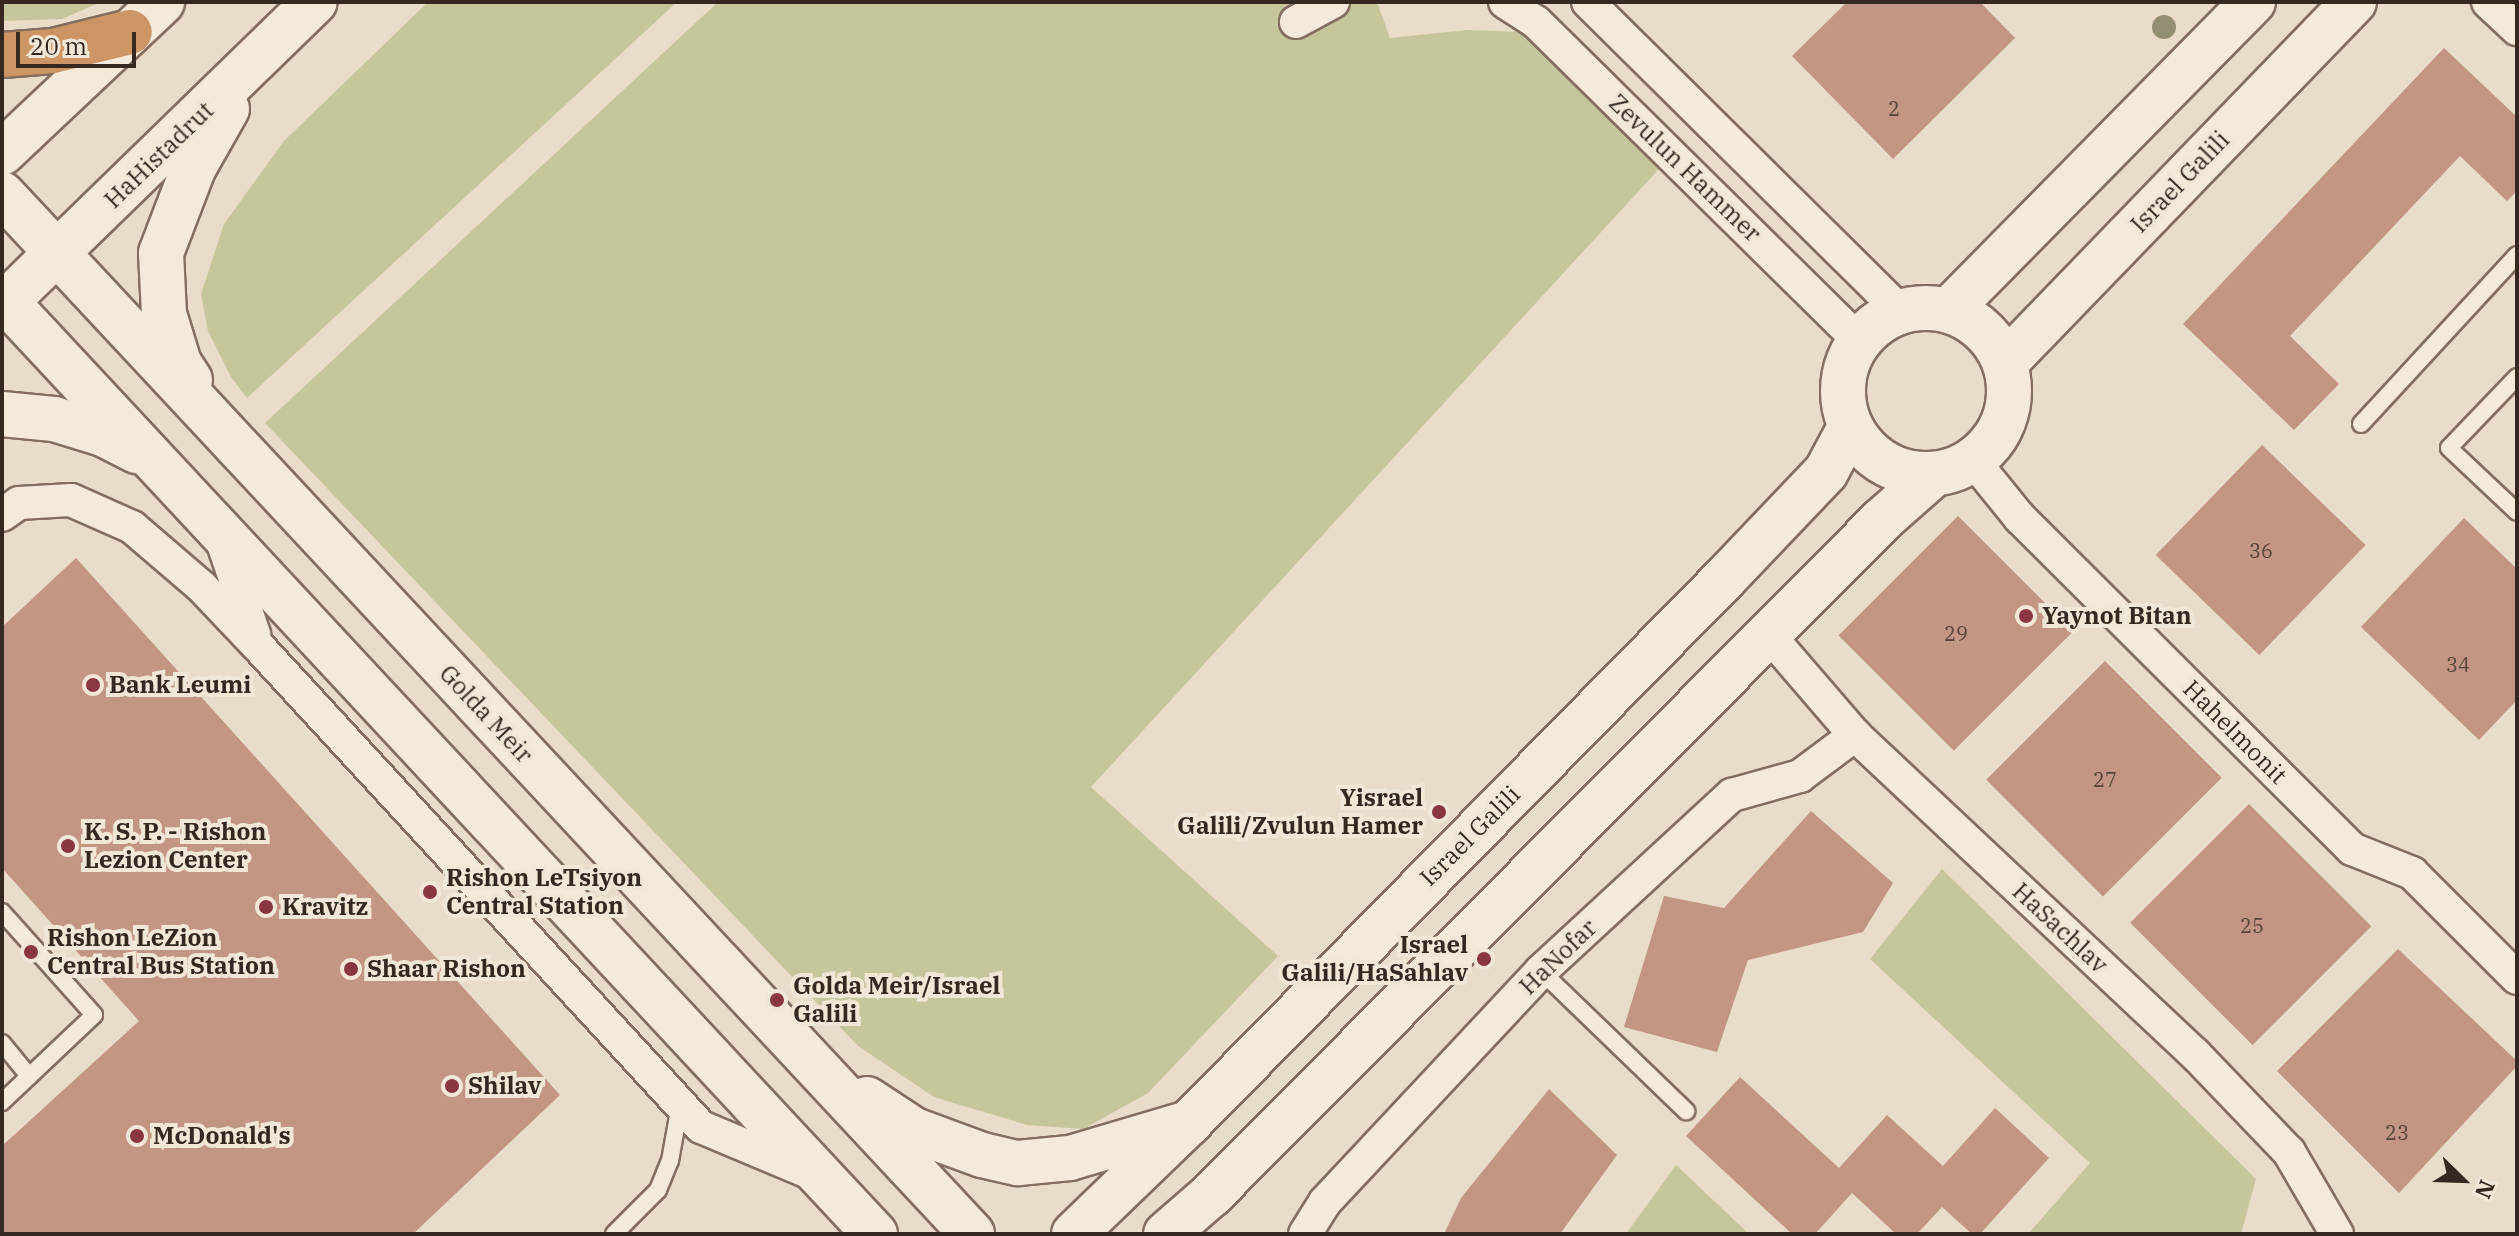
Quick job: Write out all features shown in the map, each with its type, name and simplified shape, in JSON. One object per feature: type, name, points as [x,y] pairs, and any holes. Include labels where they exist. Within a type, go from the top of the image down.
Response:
[{"type":"highway","points":[[2,55],[53,51],[130,32]]},
{"type":"street","points":[[2,153],[162,2]]},
{"type":"street","name":"HaHistadrut","points":[[3,302],[58,254],[315,2]]},
{"type":"street","points":[[1296,22],[1333,2]]},
{"type":"street","name":"Zevulun Hammer","points":[[1505,2],[1536,22],[1859,341]]},
{"type":"street","name":"Zevulun Hammer","points":[[1588,2],[1900,311]]},
{"type":"street","points":[[1949,310],[2253,2]]},
{"type":"street","name":"Israel Galili","points":[[2005,363],[2354,2]]},
{"type":"street","points":[[2492,3],[2517,29]]},
{"type":"street","points":[[235,444],[179,363],[164,314],[161,253],[193,169],[253,64]]},
{"type":"street","name":"Golda Meir","points":[[2,194],[972,1234]]},
{"type":"street","points":[[3,302],[822,1177],[866,1229]]},
{"type":"street","points":[[1166,1234],[1212,1194],[1882,520],[1993,441],[2005,417],[2010,389],[2005,363],[1992,339],[1973,321],[1949,310],[1924,307],[1900,311],[1877,323],[1859,341],[1846,368],[1843,398],[1850,427],[1876,458],[1913,473],[1953,467]]},
{"type":"street","points":[[2,414],[54,419],[80,427],[128,445],[155,462]]},
{"type":"street","name":"Israel Galili","points":[[1074,1234],[1189,1123],[1826,472],[1850,427]]},
{"type":"street","name":"Hahelmonit","points":[[1953,467],[2020,518],[2352,849],[2412,873],[2517,978]]},
{"type":"street","points":[[2,515],[19,503],[71,500],[132,527],[202,587],[701,1127],[822,1177]]},
{"type":"street","points":[[217,528],[257,645]]},
{"type":"street","name":"HaSachlav","points":[[1768,634],[1855,735],[2195,1054],[2289,1152],[2337,1234]]},
{"type":"street","name":"HaNofar","points":[[1305,1234],[1325,1202],[1541,971],[1732,795],[1800,776],[1855,735]]},
{"type":"street","points":[[809,1060],[914,1130],[982,1155],[1018,1163],[1070,1158],[1189,1123]]},
{"type":"street","points":[[1192,1234],[1212,1194]]},
{"type":"lane","points":[[2361,424],[2517,255]]},
{"type":"lane","points":[[2517,377],[2449,448],[2517,512]]},
{"type":"lane","points":[[2,912],[94,1015],[2,1102]]},
{"type":"lane","points":[[1541,971],[1686,1111]]},
{"type":"lane","points":[[2,1043],[29,1076]]},
{"type":"lane","points":[[614,1234],[658,1190],[670,1161],[680,1105]]},
{"type":"green space","points":[[2,2],[101,2],[62,19],[2,21]]},
{"type":"green space","points":[[428,2],[677,2],[247,398],[231,377],[208,331],[201,294],[224,224],[284,141]]},
{"type":"green space","points":[[718,2],[1377,2],[1390,38],[1467,30],[1523,32],[1659,169],[1091,787],[1278,956],[1148,1093],[1083,1129],[1027,1125],[934,1097],[858,1046],[265,423]]},
{"type":"green space","points":[[1942,869],[2256,1179],[2241,1234],[2028,1234],[2090,1163],[1870,959]]},
{"type":"green space","points":[[1676,1165],[1749,1234],[1626,1234]]},
{"type":"building","points":[[1847,2],[1980,2],[2015,38],[1893,159],[1792,56]]},
{"type":"building","points":[[2444,48],[2517,117],[2517,191],[2507,201],[2460,156],[2290,336],[2339,384],[2294,430],[2183,324]]},
{"type":"building","points":[[2262,445],[2366,545],[2259,655],[2156,555]]},
{"type":"building","points":[[1958,516],[2073,631],[1954,751],[1838,636]]},
{"type":"building","points":[[2464,518],[2517,569],[2517,700],[2479,740],[2361,627]]},
{"type":"building","name":"Shaar Rishon","points":[[76,558],[560,1095],[413,1234],[2,1234],[2,1146],[139,1021],[2,868],[2,627]]},
{"type":"building","points":[[2105,661],[2222,778],[2103,896],[1986,780]]},
{"type":"building","points":[[2249,804],[2371,926],[2253,1045],[2130,923]]},
{"type":"building","points":[[1811,811],[1893,883],[1863,932],[1748,960],[1717,1052],[1624,1027],[1664,896],[1724,908]]},
{"type":"building","points":[[2398,949],[2517,1061],[2517,1066],[2399,1193],[2277,1071]]},
{"type":"building","points":[[1740,1077],[1839,1168],[1887,1115],[1943,1166],[1995,1108],[2049,1158],[1980,1234],[1972,1234],[1942,1207],[1917,1234],[1896,1234],[1852,1193],[1815,1234],[1792,1234],[1686,1136]]},
{"type":"building","points":[[1549,1089],[1617,1155],[1560,1234],[1444,1234],[1461,1198]]},
{"type":"place","name":"Yaynot Bitan","points":[[2026,616]]},
{"type":"place","name":"Bank Leumi","points":[[93,685]]},
{"type":"place","name":"Yisrael Galili/Zvulun Hamer","points":[[1439,812]]},
{"type":"place","name":"K. S. P. - Rishon Lezion Center","points":[[68,846]]},
{"type":"place","name":"Rishon LeTsiyon Central Station","points":[[430,892]]},
{"type":"place","name":"Kravitz","points":[[266,907]]},
{"type":"place","name":"Rishon LeZion Central Bus Station","points":[[31,952]]},
{"type":"place","name":"Israel Galili/HaSahlav","points":[[1484,959]]},
{"type":"place","name":"Shaar Rishon","points":[[351,969]]},
{"type":"place","name":"Golda Meir/Israel Galili","points":[[777,1000]]},
{"type":"place","name":"Shilav","points":[[452,1086]]},
{"type":"place","name":"McDonald's","points":[[137,1136]]}]
